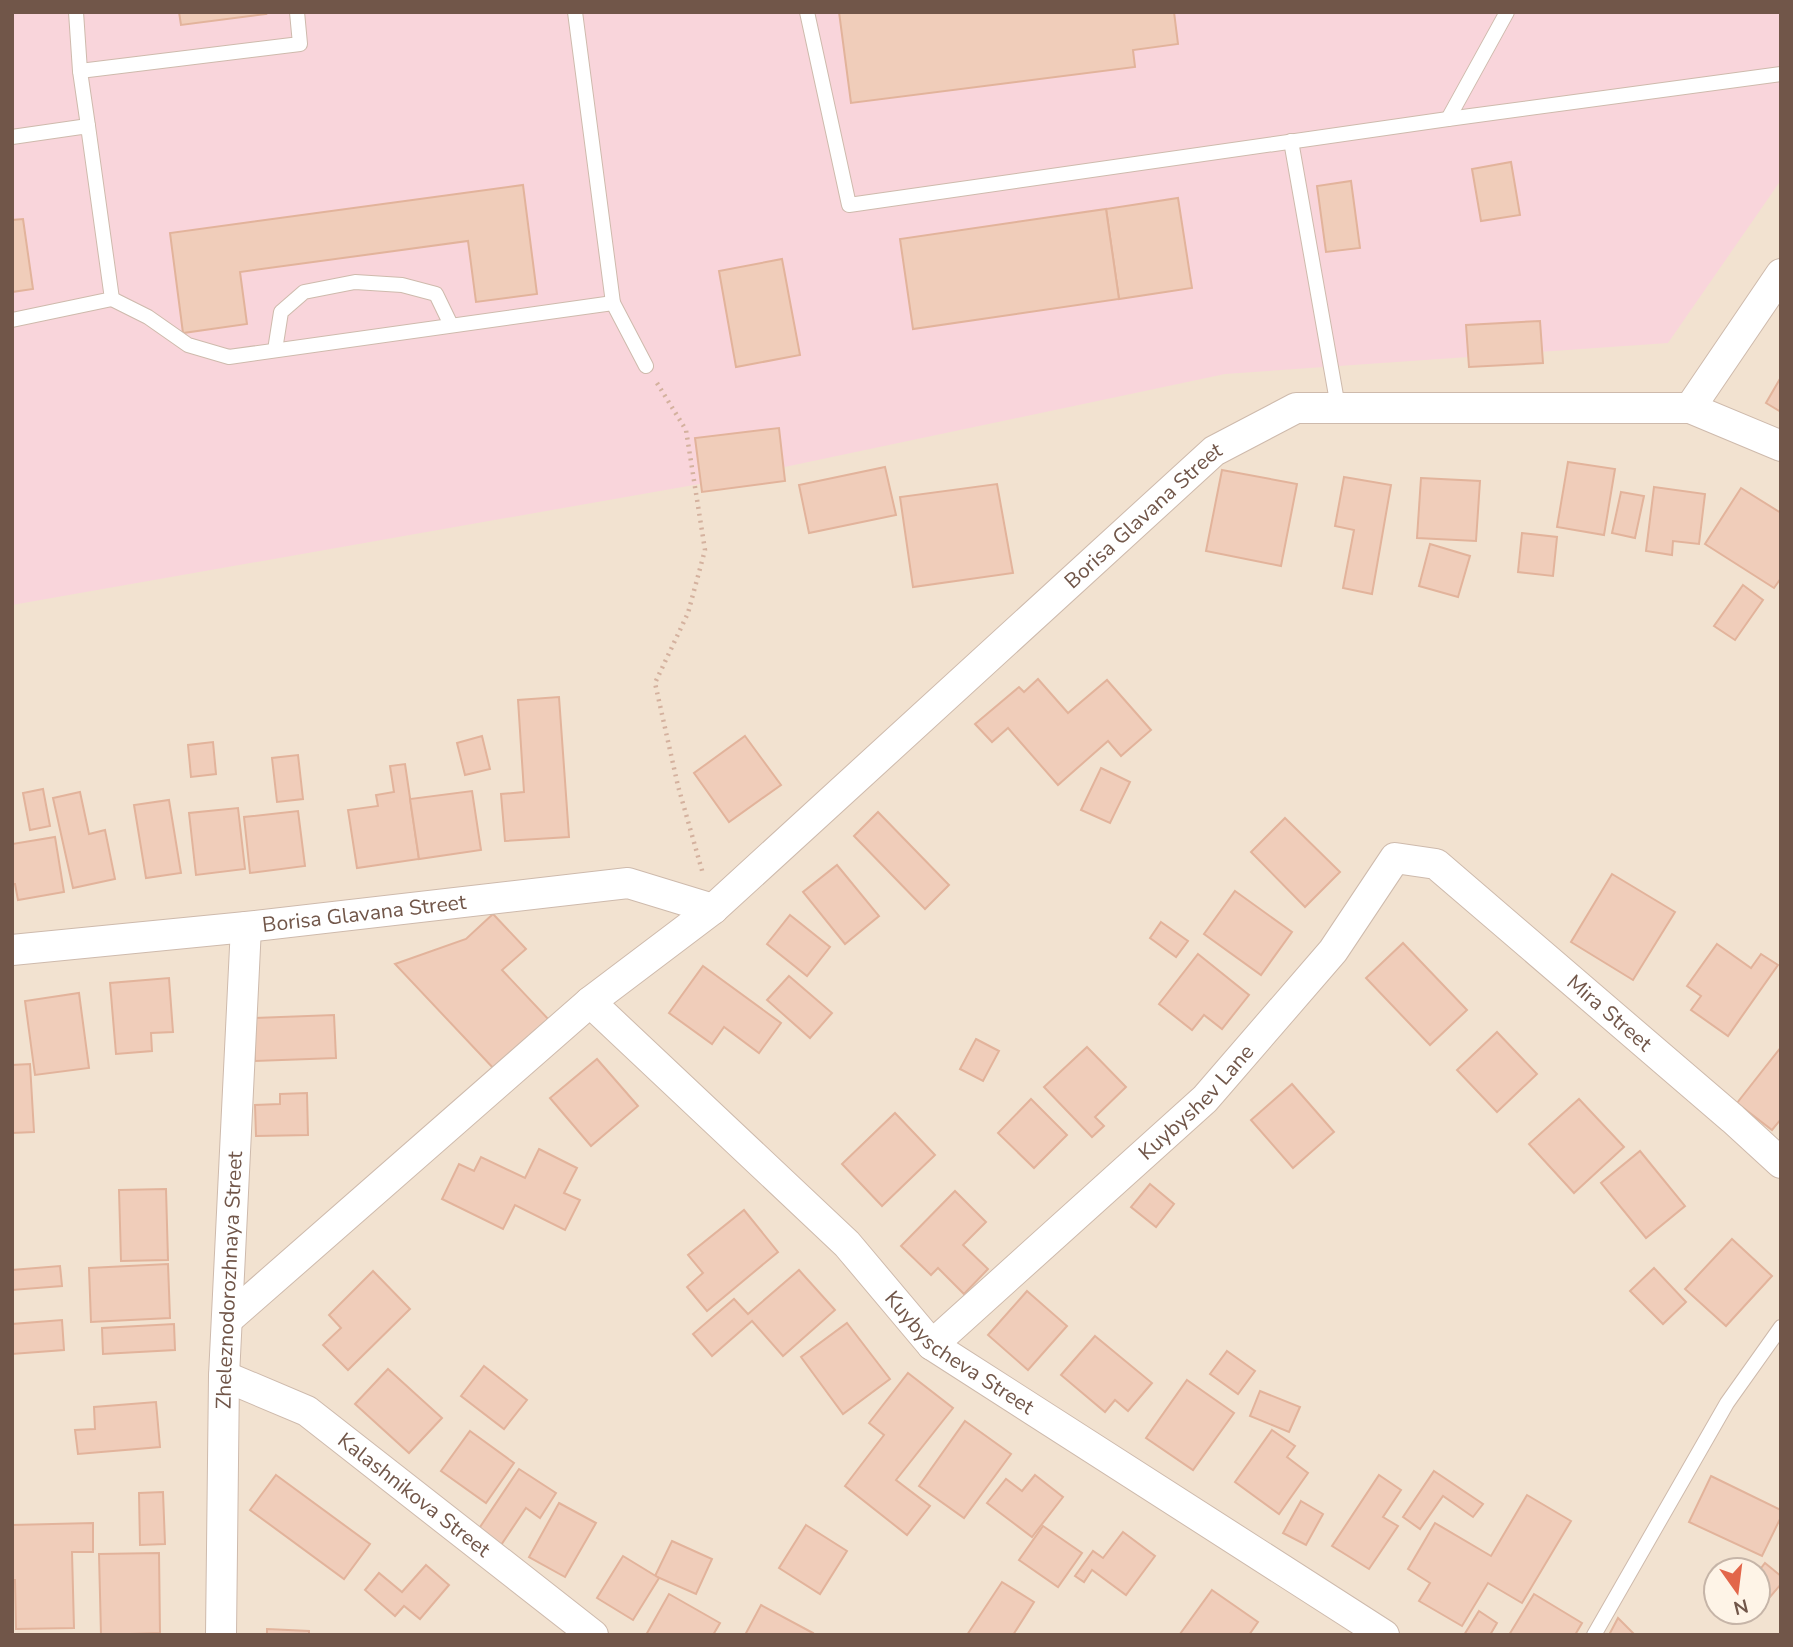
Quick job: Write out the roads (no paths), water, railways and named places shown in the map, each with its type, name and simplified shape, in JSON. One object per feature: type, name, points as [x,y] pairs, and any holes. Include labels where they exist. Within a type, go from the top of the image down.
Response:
[{"type":"street","points":[[1781,274],[1690,408],[1781,446]]},
{"type":"street","name":"Borisa Glavana Street","points":[[227,1320],[590,1002],[713,909],[1214,451],[1296,408],[1690,408]]},
{"type":"street","name":"Kuybyshev Lane","points":[[932,1345],[1205,1099],[1334,951],[1395,858],[1436,864]]},
{"type":"street","name":"Mira Street","points":[[1436,864],[1781,1163]]},
{"type":"street","name":"Borisa Glavana Street","points":[[12,950],[246,927],[628,883],[713,909]]},
{"type":"street","name":"Zheleznodorozhnaya Street","points":[[221,1635],[224,1376],[246,927]]},
{"type":"street","name":"Kuybyscheva Street","points":[[590,1002],[847,1244],[932,1345],[1384,1635]]},
{"type":"street","name":"Kalashnikova Street","points":[[224,1376],[307,1411],[593,1635]]},
{"type":"lane","points":[[76,12],[80,71],[112,299]]},
{"type":"lane","points":[[80,71],[300,44],[297,12]]},
{"type":"lane","points":[[575,12],[613,303],[646,366]]},
{"type":"lane","points":[[807,12],[849,205],[1781,74]]},
{"type":"lane","points":[[1448,119],[1507,12]]},
{"type":"lane","points":[[12,137],[88,126]]},
{"type":"lane","points":[[1291,141],[1338,407]]},
{"type":"lane","points":[[275,350],[281,312],[304,292],[355,282],[402,285],[436,294],[451,325]]},
{"type":"lane","points":[[12,320],[112,299],[148,317],[188,345],[229,356],[613,303]]},
{"type":"lane","points":[[1594,1635],[1727,1403],[1781,1327]]}]
